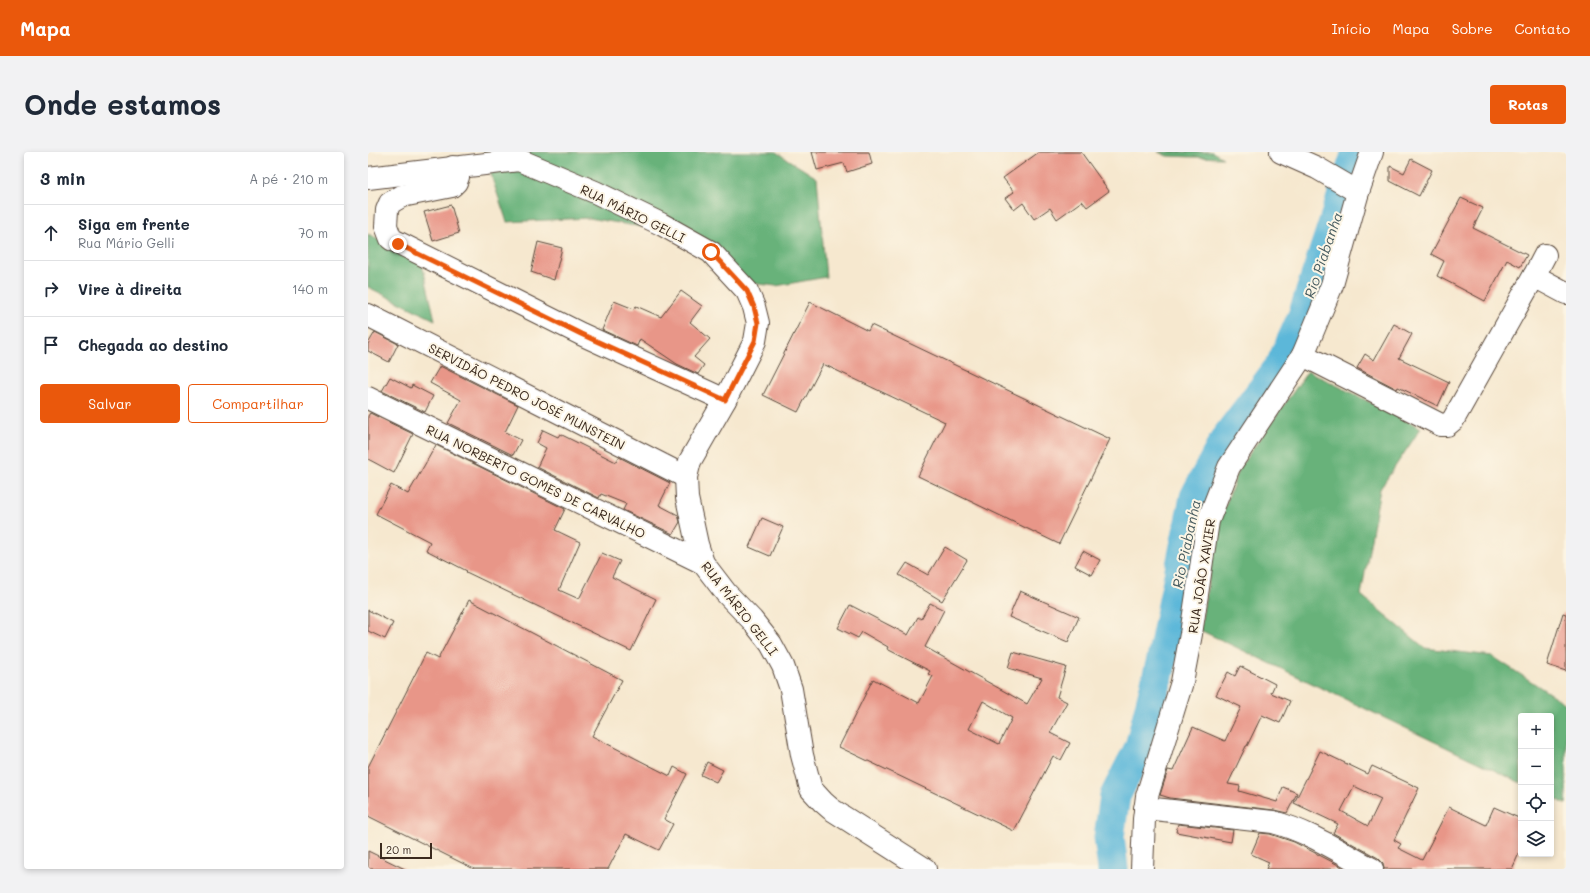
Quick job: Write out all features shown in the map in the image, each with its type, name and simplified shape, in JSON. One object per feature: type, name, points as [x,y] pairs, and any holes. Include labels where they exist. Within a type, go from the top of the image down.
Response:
[{"type":"street","points":[[1281,152],[1317,168],[1357,192]]},
{"type":"street","name":"RUA JOÃO XAVIER","points":[[1142,869],[1147,796],[1182,682],[1191,634],[1208,521],[1229,467],[1303,354],[1332,285],[1357,192],[1372,152]]},
{"type":"street","name":"RUA MÁRIO GELLI","points":[[368,178],[519,160],[594,192],[661,224],[711,252],[747,291],[754,307],[758,323],[755,341],[725,400],[690,461],[686,477],[687,498],[696,544],[703,563],[726,593],[757,626],[771,644],[783,666],[791,689],[802,755],[811,789],[831,809],[924,869]]},
{"type":"street","points":[[453,167],[458,177],[452,186],[402,196],[390,203],[387,210],[386,226],[391,239],[581,334],[725,400]]},
{"type":"street","points":[[1303,354],[1441,425],[1447,424],[1453,420],[1545,255]]},
{"type":"street","points":[[1534,276],[1566,293]]},
{"type":"street","name":"SERVIDÃO PEDRO JOSÉ MUNSTEIN","points":[[368,315],[686,477]]},
{"type":"street","name":"RUA NORBERTO GOMES DE CARVALHO","points":[[368,398],[703,563]]},
{"type":"street","points":[[1145,808],[1273,822],[1288,826],[1372,869]]},
{"type":"green space","points":[[483,152],[776,152],[817,178],[826,277],[776,286],[733,281],[690,239],[648,228],[589,218],[507,222]]},
{"type":"green space","points":[[1158,152],[1212,152],[1223,158],[1167,156]]},
{"type":"green space","points":[[368,234],[421,259],[435,320],[368,287]]},
{"type":"green space","points":[[1308,371],[1421,428],[1380,489],[1361,595],[1425,648],[1492,656],[1566,704],[1566,804],[1554,798],[1554,713],[1518,713],[1518,782],[1200,630],[1218,525],[1240,467]]},
{"type":"building","points":[[812,152],[869,152],[872,164],[847,172],[844,163],[817,170]]},
{"type":"building","points":[[1039,152],[1081,152],[1109,191],[1087,207],[1082,201],[1057,219],[1050,208],[1034,219],[1023,203],[1014,210],[1005,198],[1014,192],[1003,178]]},
{"type":"building","points":[[1411,159],[1432,170],[1419,196],[1390,181],[1390,166],[1404,173]]},
{"type":"building","points":[[1461,198],[1483,208],[1473,228],[1527,255],[1520,267],[1507,260],[1485,301],[1437,276],[1444,261],[1431,254]]},
{"type":"building","points":[[451,205],[459,233],[433,241],[424,212]]},
{"type":"building","points":[[538,242],[562,248],[554,280],[531,272]]},
{"type":"building","points":[[681,291],[702,306],[690,322],[710,339],[694,357],[704,365],[698,374],[677,364],[640,339],[637,346],[602,330],[614,301],[634,309],[636,306],[661,317]]},
{"type":"building","points":[[810,302],[868,331],[871,325],[1110,439],[1059,544],[918,476],[945,422],[823,364],[798,412],[763,395]]},
{"type":"building","points":[[1394,324],[1412,334],[1399,358],[1449,382],[1438,406],[1398,387],[1397,389],[1357,368],[1365,354],[1374,360]]},
{"type":"building","points":[[375,332],[398,344],[389,362],[368,351],[368,344]]},
{"type":"building","points":[[440,366],[518,405],[505,432],[521,440],[513,455],[448,423],[461,400],[430,383]]},
{"type":"building","points":[[390,377],[411,388],[412,385],[433,396],[425,412],[382,391]]},
{"type":"building","points":[[370,413],[413,434],[394,473],[368,459],[368,416]]},
{"type":"building","points":[[543,430],[558,437],[560,434],[616,462],[619,457],[670,483],[659,505],[678,515],[680,522],[673,534],[623,510],[626,504],[601,494],[599,498],[537,467],[546,448],[537,443]]},
{"type":"building","points":[[436,445],[565,509],[555,530],[580,542],[559,590],[579,599],[602,553],[620,561],[612,577],[656,599],[631,651],[466,572],[467,571],[426,550],[430,542],[376,514],[391,485],[408,494]]},
{"type":"building","points":[[762,518],[783,527],[770,556],[749,547]]},
{"type":"building","points":[[945,547],[967,560],[942,601],[899,575],[907,563],[928,575]]},
{"type":"building","points":[[1083,551],[1100,560],[1092,575],[1075,566]]},
{"type":"building","points":[[1020,591],[1079,617],[1068,642],[1009,617]]},
{"type":"building","points":[[469,600],[622,680],[592,736],[670,776],[674,767],[687,774],[664,819],[673,824],[659,850],[626,834],[608,869],[474,869],[368,816],[368,767],[426,653],[438,659]]},
{"type":"building","points":[[930,603],[944,610],[925,647],[1027,704],[1042,678],[1008,668],[1013,652],[1066,667],[1057,697],[1067,702],[1050,733],[1070,743],[1061,760],[1053,756],[1014,831],[839,747],[873,679],[919,703],[933,676],[928,674],[930,671],[887,649],[888,647],[862,632],[858,638],[838,628],[850,605],[908,635],[918,617],[921,619]],"holes":[[[983,701],[1012,718],[999,744],[969,729]]]},
{"type":"building","points":[[368,610],[393,623],[385,639],[368,631]]},
{"type":"building","points":[[1563,613],[1566,614],[1566,671],[1547,665]]},
{"type":"building","points":[[1240,666],[1275,684],[1271,693],[1290,701],[1280,723],[1262,715],[1228,784],[1240,786],[1239,791],[1277,802],[1283,787],[1297,793],[1287,813],[1274,810],[1170,798],[1160,795],[1168,770],[1173,771],[1193,727],[1225,741],[1241,707],[1216,695],[1228,672],[1235,676]]},
{"type":"building","points":[[1320,751],[1368,774],[1372,766],[1419,788],[1394,840],[1401,844],[1398,848],[1422,860],[1449,807],[1486,825],[1494,807],[1518,818],[1518,856],[1512,869],[1384,869],[1383,863],[1378,858],[1333,833],[1338,824],[1294,803]],"holes":[[[1354,786],[1381,799],[1368,826],[1341,811]]]},
{"type":"building","points":[[707,762],[723,770],[716,782],[701,775]]},
{"type":"building","points":[[1178,824],[1233,830],[1231,842],[1176,832]]},
{"type":"building","points":[[1260,833],[1270,834],[1294,842],[1346,869],[1266,869],[1269,862],[1251,854]]},
{"type":"building","points":[[368,851],[405,869],[368,869]]},
{"type":"waterway","name":"Rio Piabanha","points":[[1113,869],[1109,837],[1115,796],[1140,747],[1162,659],[1195,497],[1226,438],[1281,365],[1303,316],[1357,152]]},
{"type":"route","points":[[398,244],[581,334],[725,400],[755,341],[758,323],[754,307],[747,291],[711,252]]}]
